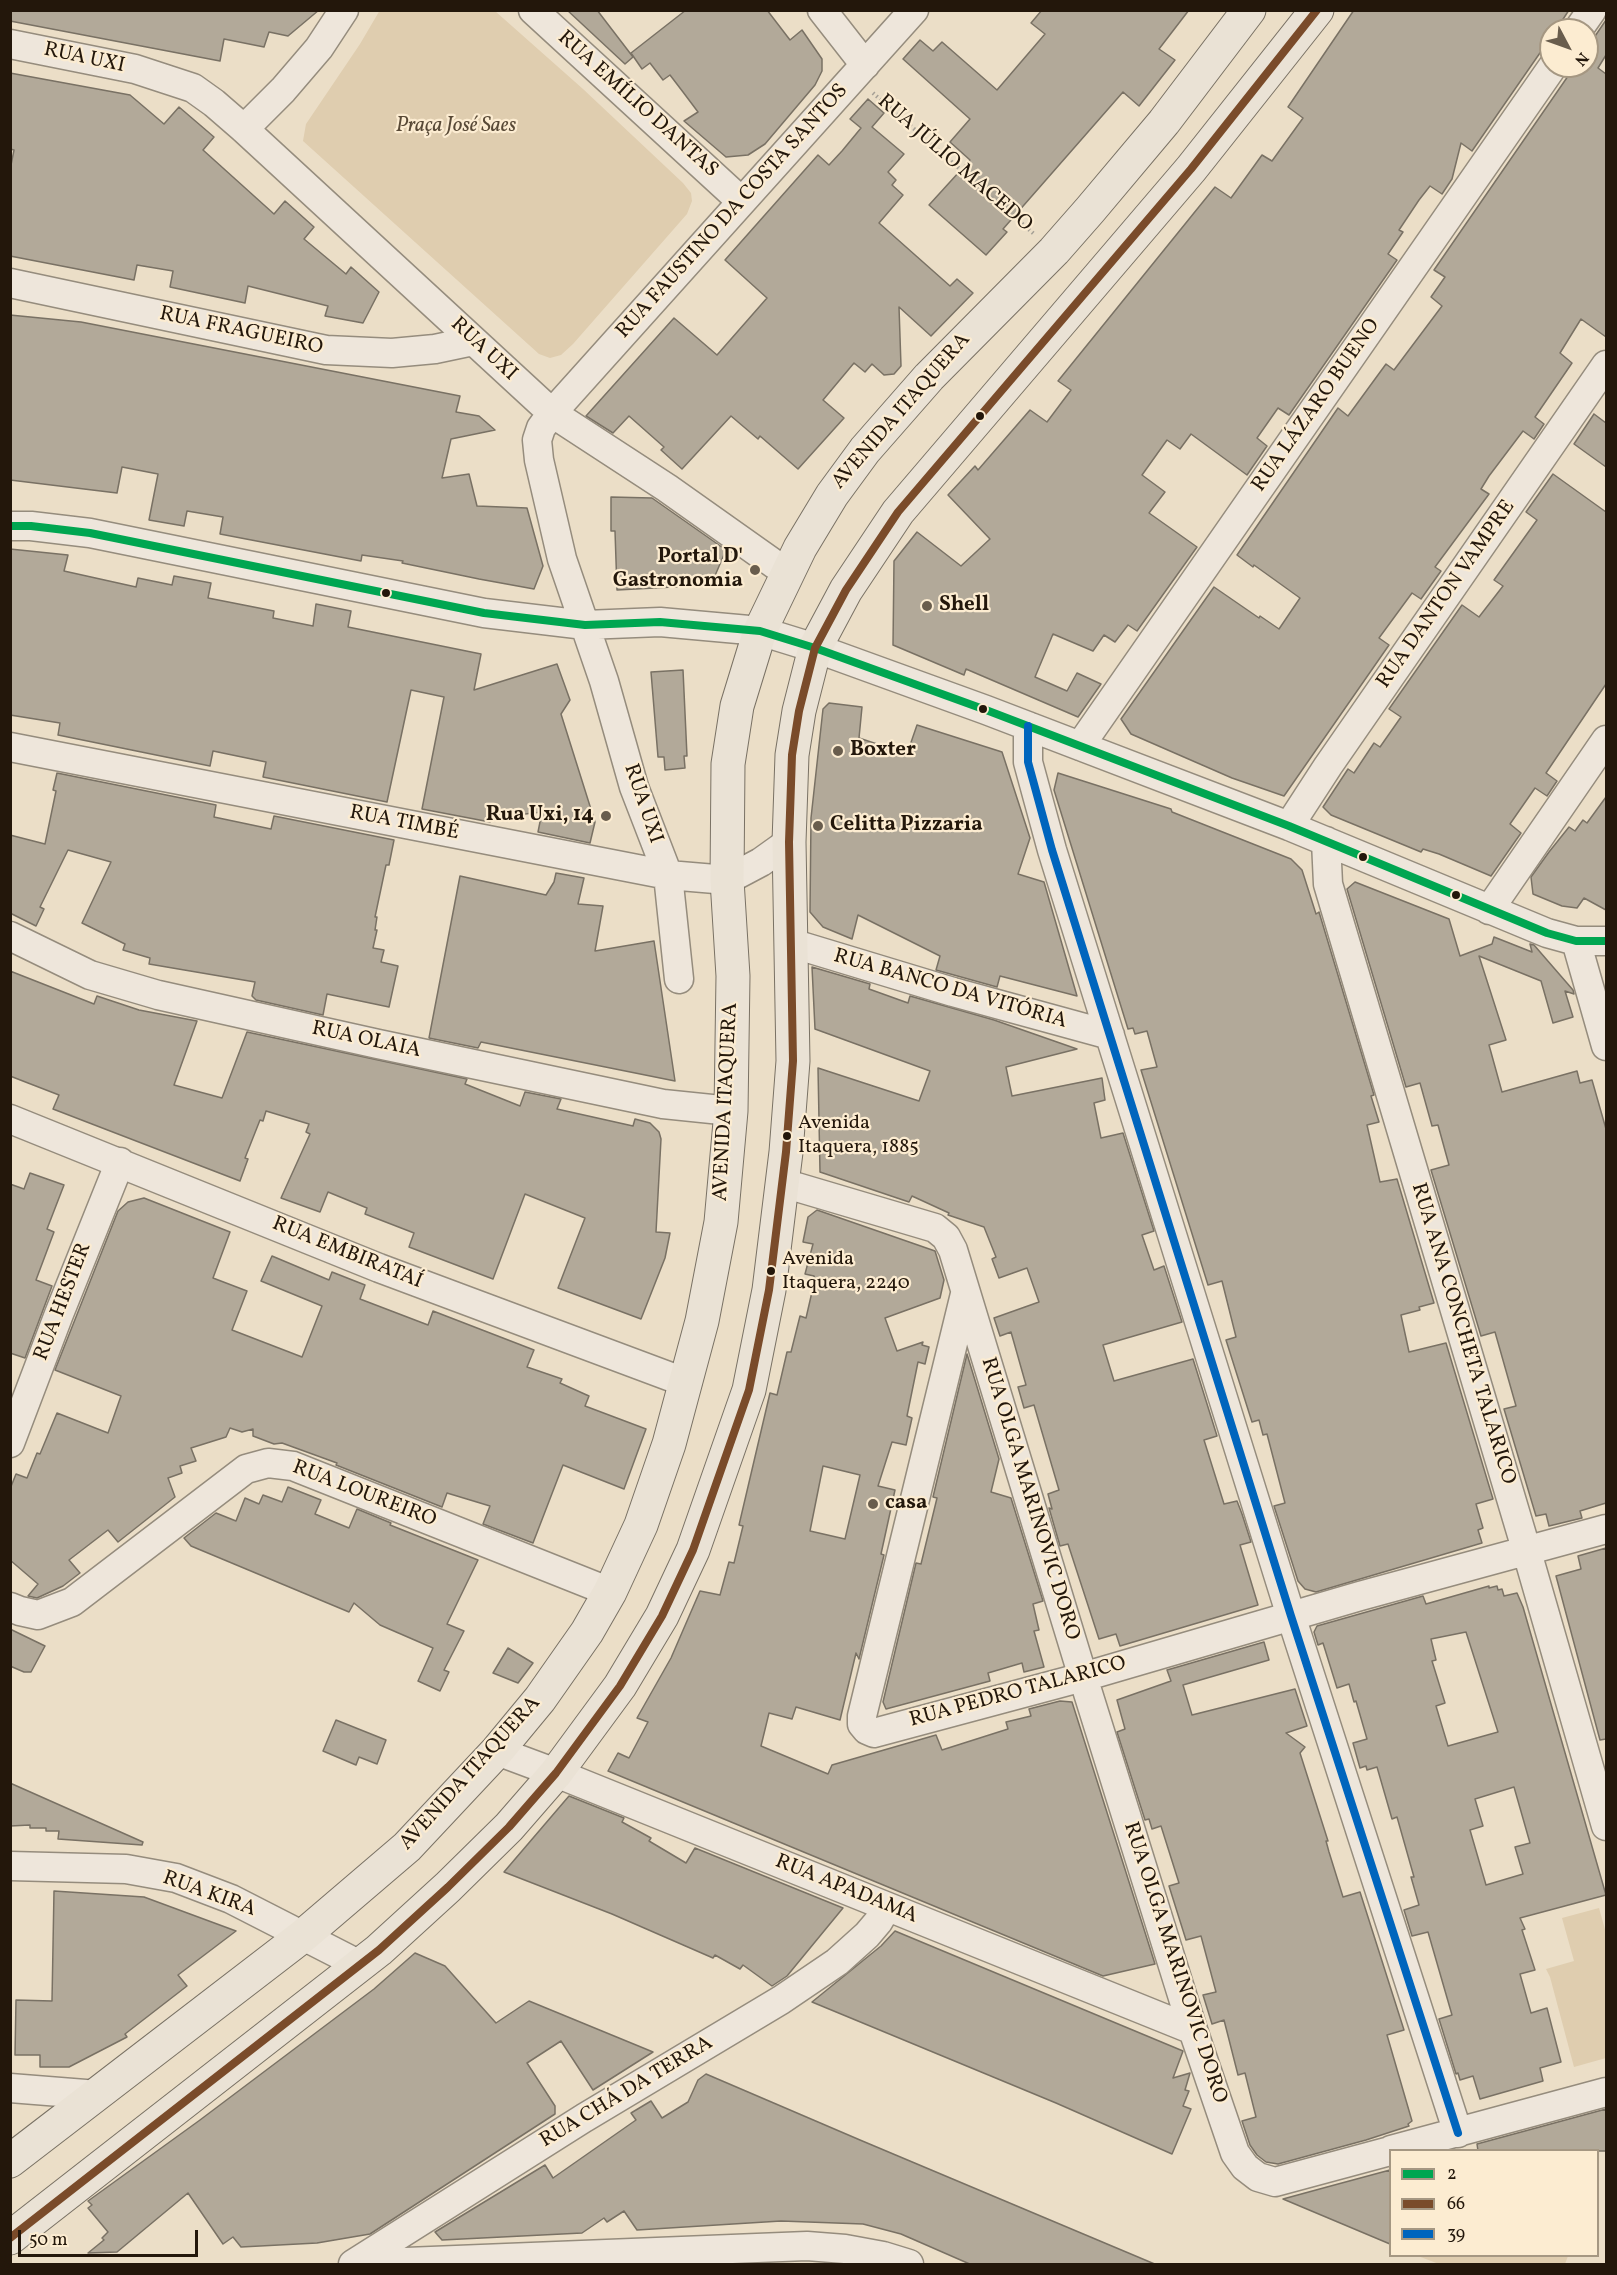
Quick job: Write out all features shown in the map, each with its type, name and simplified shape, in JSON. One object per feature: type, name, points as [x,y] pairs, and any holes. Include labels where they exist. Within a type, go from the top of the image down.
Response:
[{"type":"main road","name":"AVENIDA ITAQUERA","points":[[10,2161],[304,1935],[407,1847],[497,1751],[554,1680],[587,1632],[610,1592],[641,1525],[669,1444],[702,1322],[721,1222],[731,1111],[733,976],[727,880],[729,765],[737,706],[760,631],[787,573],[832,495],[865,450],[908,399],[970,333],[1054,251],[1164,122],[1249,10]]},
{"type":"main road","points":[[10,2238],[360,1965],[448,1887],[509,1827],[556,1773],[632,1666],[662,1616],[693,1550],[748,1390],[769,1290],[783,1183],[793,1061],[789,842],[792,754],[799,711],[815,648],[846,590],[898,512],[1191,169],[1317,10]]},
{"type":"street","points":[[244,129],[283,90],[319,48],[344,10]]},
{"type":"street","name":"RUA EMÍLIO DANTAS","points":[[533,10],[741,201]]},
{"type":"street","points":[[822,10],[860,71]]},
{"type":"street","name":"RUA FAUSTINO DA COSTA SANTOS","points":[[552,413],[914,10]]},
{"type":"street","name":"RUA UXI","points":[[10,44],[135,69],[193,88],[244,129],[552,413],[537,441],[539,460],[562,559],[604,681],[634,787],[668,875],[680,980]]},
{"type":"street","name":"RUA LÁZARO BUENO","points":[[1080,746],[1545,78]]},
{"type":"street","name":"RUA FRAGUEIRO","points":[[10,283],[326,350],[392,353],[435,349],[473,341]]},
{"type":"street","name":"RUA DANTON VAMPRE","points":[[1289,826],[1328,766],[1606,366]]},
{"type":"street","points":[[552,413],[667,489],[787,573]]},
{"type":"street","points":[[10,526],[31,525],[90,533],[484,613],[585,625],[660,622],[760,631],[815,648],[1028,726],[1289,826],[1547,933],[1576,941],[1606,941]]},
{"type":"street","points":[[1028,726],[1028,762],[1052,850],[1291,1616],[1458,2133]]},
{"type":"street","points":[[1489,910],[1606,740]]},
{"type":"street","name":"RUA TIMBÉ","points":[[10,747],[668,875],[727,880]]},
{"type":"street","points":[[727,880],[761,862],[789,842]]},
{"type":"street","name":"RUA ANA CONCHETA TALARICO","points":[[1326,842],[1328,884],[1606,1826]]},
{"type":"street","name":"RUA OLAIA","points":[[10,936],[90,975],[158,995],[663,1104],[731,1111]]},
{"type":"street","points":[[1576,941],[1606,1046]]},
{"type":"street","name":"RUA BANCO DA VITÓRIA","points":[[791,943],[953,992],[1110,1035]]},
{"type":"street","name":"RUA EMBIRATAÍ","points":[[10,1119],[379,1268],[687,1383]]},
{"type":"street","name":"RUA HESTER","points":[[10,1443],[58,1314],[120,1162]]},
{"type":"street","name":"RUA OLGA MARINOVIC DORO","points":[[783,1183],[934,1228],[946,1237],[953,1250],[1193,2030],[1235,2153],[1245,2168],[1258,2177],[1275,2181],[1389,2152]]},
{"type":"street","name":"RUA PEDRO TALARICO","points":[[966,1292],[864,1707],[862,1724],[874,1733],[1083,1677],[1291,1616],[1606,1529]]},
{"type":"street","name":"RUA LOUREIRO","points":[[10,1607],[38,1615],[72,1602],[246,1469],[268,1463],[303,1470],[610,1592]]},
{"type":"street","name":"RUA APADAMA","points":[[497,1751],[1193,2030]]},
{"type":"street","name":"RUA KIRA","points":[[10,1866],[126,1869],[176,1878],[231,1899],[360,1965]]},
{"type":"street","name":"RUA CHÁ DA TERRA","points":[[353,2264],[584,2118],[781,2000],[837,1962],[867,1935],[878,1922],[886,1907]]},
{"type":"street","points":[[10,2088],[98,2095]]},
{"type":"street","points":[[1398,2149],[1606,2091]]},
{"type":"street","points":[[342,2265],[695,2258],[807,2246],[884,2256],[909,2265]]},
{"type":"path","name":"RUA JÚLIO MACEDO","points":[[860,71],[1054,251]]},
{"type":"green space","name":"Praça José Saes","points":[[380,10],[495,11],[583,89],[691,193],[692,201],[687,214],[561,355],[550,358],[539,354],[303,141],[306,124]]},
{"type":"green space","points":[[1599,1908],[1606,1933],[1606,2058],[1574,2067],[1546,1969],[1574,1961],[1562,1918]]},
{"type":"green space","points":[[1421,2257],[1568,2257],[1565,2264],[1439,2264]]},
{"type":"building","points":[[10,10],[319,10],[288,36],[269,32],[264,47],[224,39],[220,61],[10,21]]},
{"type":"building","points":[[567,10],[597,10],[633,57],[625,64]]},
{"type":"building","points":[[686,10],[767,10],[790,40],[802,30],[822,59],[822,71],[815,85],[765,144],[748,155],[726,157],[684,121],[698,112],[670,75],[663,80],[650,63],[642,69],[631,53]]},
{"type":"building","points":[[1042,10],[1189,10],[1159,49],[1175,60],[1139,106],[1123,92],[1003,229],[1007,232],[986,255],[929,205],[970,160],[950,142],[970,119],[903,59],[920,40],[933,51],[942,42],[997,90],[1045,34],[1031,23]]},
{"type":"building","points":[[1354,10],[1569,10],[1564,18],[1539,18],[1539,54],[1472,151],[1461,143],[1452,179],[1442,194],[1430,186],[1419,200],[1399,230],[1403,232],[1388,254],[1397,260],[1289,415],[1278,408],[1257,438],[1267,446],[1247,475],[1191,434],[1180,449],[1167,440],[1142,475],[1165,492],[1149,513],[1197,547],[1137,631],[1128,625],[1115,642],[1104,635],[1093,651],[1053,634],[1035,677],[1067,691],[1077,673],[1101,684],[1078,717],[966,669],[964,675],[893,645],[894,561],[917,532],[961,566],[990,539],[948,495],[975,466],[978,470],[1030,410],[1047,422],[1071,390],[1058,381],[1215,187],[1231,198],[1262,155],[1272,161],[1303,118],[1288,107]]},
{"type":"building","points":[[1606,20],[1606,55],[1599,66],[1599,30]]},
{"type":"building","points":[[1599,69],[1606,74],[1606,337],[1581,319],[1560,353],[1572,363],[1535,417],[1544,424],[1534,439],[1523,431],[1489,476],[1481,489],[1489,494],[1435,567],[1441,571],[1421,599],[1412,593],[1379,638],[1389,645],[1284,796],[1232,778],[1131,734],[1121,719],[1214,587],[1279,629],[1300,598],[1237,555],[1338,408],[1348,416],[1386,364],[1394,370],[1442,306],[1431,297],[1445,277],[1434,270],[1567,78],[1599,78]]},
{"type":"building","points":[[10,73],[130,95],[164,124],[179,107],[214,137],[203,150],[274,214],[285,201],[314,227],[304,239],[346,274],[351,267],[379,292],[363,323],[325,316],[328,306],[248,286],[245,303],[170,287],[173,271],[137,265],[134,280],[10,256],[10,170],[14,150],[10,149]]},
{"type":"building","points":[[868,99],[884,113],[872,127],[904,154],[888,172],[896,180],[892,185],[903,195],[879,223],[950,286],[957,279],[973,293],[931,336],[899,307],[901,366],[894,374],[884,375],[872,364],[865,372],[854,363],[823,400],[844,418],[798,469],[760,436],[758,439],[731,416],[682,469],[661,450],[664,447],[629,416],[613,433],[586,416],[674,318],[717,355],[767,298],[725,260],[818,155],[829,165],[842,151],[861,128],[850,119]]},
{"type":"building","points":[[10,315],[81,322],[460,396],[456,412],[479,416],[495,430],[451,439],[442,478],[469,474],[477,506],[527,508],[543,566],[534,589],[402,563],[403,561],[362,555],[361,561],[220,534],[223,517],[187,511],[184,526],[149,520],[158,474],[122,467],[117,493],[10,480]]},
{"type":"building","points":[[1594,414],[1606,423],[1606,467],[1574,444]]},
{"type":"building","points":[[1553,474],[1606,512],[1606,684],[1546,773],[1557,781],[1547,796],[1535,788],[1510,824],[1521,833],[1491,876],[1439,854],[1423,849],[1421,852],[1331,815],[1323,807],[1348,769],[1354,773],[1374,743],[1380,747],[1401,717],[1389,709],[1462,605],[1479,617],[1503,586],[1494,580],[1537,520],[1526,512]]},
{"type":"building","points":[[611,497],[652,498],[726,550],[711,585],[617,590],[615,531],[611,531]]},
{"type":"building","points":[[10,549],[68,555],[64,571],[136,587],[138,578],[172,585],[174,576],[211,583],[208,598],[274,611],[273,618],[313,626],[316,604],[351,611],[348,627],[481,654],[474,690],[557,664],[570,700],[561,714],[595,822],[590,843],[538,832],[542,812],[491,818],[490,822],[422,809],[444,697],[411,690],[387,802],[263,777],[266,762],[213,751],[210,766],[58,735],[60,723],[10,715]]},
{"type":"building","points":[[683,670],[687,756],[684,756],[685,768],[665,770],[664,757],[658,757],[651,672]]},
{"type":"building","points":[[829,703],[862,707],[859,738],[907,754],[917,725],[1002,752],[1030,838],[1018,874],[1044,882],[1077,996],[1000,976],[997,987],[936,970],[940,956],[858,915],[852,939],[823,927],[810,912],[811,818],[823,709]]},
{"type":"building","points":[[57,773],[216,805],[214,817],[271,829],[274,816],[394,840],[375,917],[377,917],[375,930],[377,930],[373,948],[384,950],[381,962],[398,966],[389,1007],[327,994],[323,1015],[256,1000],[252,996],[255,982],[149,964],[150,958],[123,950],[125,944],[82,923],[111,862],[68,850],[40,907],[44,909],[36,926],[10,913],[10,835],[45,844],[56,791],[53,790]]},
{"type":"building","points":[[1058,773],[1171,809],[1172,812],[1291,859],[1302,870],[1316,914],[1319,912],[1374,1095],[1371,1096],[1379,1122],[1367,1125],[1380,1182],[1397,1179],[1434,1303],[1401,1315],[1409,1352],[1446,1343],[1493,1499],[1476,1504],[1483,1528],[1478,1530],[1482,1543],[1316,1592],[1305,1589],[1298,1581],[1274,1506],[1285,1503],[1267,1434],[1263,1435],[1259,1420],[1252,1422],[1226,1340],[1236,1337],[1222,1281],[1208,1285],[1141,1070],[1157,1067],[1147,1031],[1135,1034],[1133,1028],[1128,1029],[1054,790]]},
{"type":"building","points":[[1606,797],[1606,910],[1584,898],[1577,908],[1562,906],[1533,894],[1531,877],[1549,852],[1569,827],[1575,831],[1583,820],[1587,823]]},
{"type":"building","points":[[556,873],[584,878],[578,904],[603,906],[595,951],[654,941],[675,1081],[481,1042],[478,1048],[429,1038],[460,876],[546,895],[554,882]]},
{"type":"building","points":[[1355,882],[1449,919],[1460,956],[1492,944],[1494,937],[1532,952],[1530,944],[1534,945],[1573,990],[1574,994],[1565,991],[1573,1017],[1553,1023],[1541,981],[1479,956],[1506,1040],[1489,1045],[1502,1092],[1577,1071],[1580,1083],[1592,1080],[1606,1129],[1606,1503],[1580,1511],[1582,1518],[1549,1526],[1546,1514],[1536,1516],[1504,1409],[1516,1406],[1495,1332],[1481,1336],[1431,1170],[1449,1165],[1438,1125],[1432,1126],[1420,1083],[1406,1087],[1347,889]]},
{"type":"building","points":[[812,967],[870,984],[869,989],[908,1003],[910,996],[994,1020],[1077,1049],[1006,1067],[1012,1096],[1102,1078],[1105,1100],[1094,1103],[1101,1138],[1123,1133],[1154,1231],[1142,1235],[1154,1270],[1164,1266],[1182,1322],[1103,1345],[1114,1381],[1193,1359],[1217,1436],[1204,1440],[1224,1504],[1237,1501],[1242,1514],[1251,1542],[1240,1545],[1258,1605],[1120,1646],[1116,1634],[1099,1639],[1068,1544],[1060,1546],[1049,1508],[1052,1509],[1048,1494],[1059,1490],[1034,1405],[1024,1408],[1018,1387],[1026,1385],[1011,1332],[1000,1336],[994,1318],[1039,1302],[1027,1268],[999,1278],[992,1259],[996,1257],[984,1227],[948,1215],[949,1213],[912,1196],[909,1202],[820,1172],[818,1068],[919,1101],[930,1071],[815,1029]]},
{"type":"building","points":[[10,971],[94,1004],[97,996],[139,1010],[197,1021],[174,1085],[222,1098],[247,1032],[467,1079],[465,1084],[520,1106],[525,1092],[561,1099],[557,1109],[633,1126],[635,1119],[650,1123],[659,1132],[661,1139],[656,1232],[670,1233],[665,1258],[641,1319],[558,1288],[585,1218],[525,1194],[493,1279],[409,1247],[414,1233],[365,1214],[367,1208],[328,1192],[320,1212],[281,1198],[310,1134],[306,1132],[309,1124],[266,1111],[263,1121],[260,1120],[245,1158],[248,1159],[240,1181],[53,1109],[59,1095],[10,1076]]},
{"type":"building","points":[[30,1173],[64,1185],[47,1229],[54,1232],[36,1280],[52,1286],[25,1358],[10,1353],[10,1184],[24,1189]]},
{"type":"building","points":[[144,1198],[230,1232],[213,1278],[247,1291],[232,1330],[302,1357],[322,1306],[261,1281],[272,1256],[329,1280],[332,1272],[365,1285],[360,1299],[428,1325],[433,1311],[534,1350],[527,1367],[562,1379],[560,1383],[589,1396],[585,1406],[646,1429],[624,1489],[563,1465],[533,1543],[483,1524],[490,1506],[447,1493],[442,1507],[336,1465],[337,1463],[282,1443],[274,1444],[253,1436],[253,1429],[242,1432],[230,1428],[226,1437],[191,1448],[196,1461],[180,1466],[182,1473],[168,1478],[175,1497],[118,1542],[108,1530],[69,1560],[80,1573],[63,1586],[37,1598],[28,1596],[38,1584],[10,1560],[10,1489],[16,1474],[27,1478],[57,1413],[108,1433],[121,1396],[55,1370],[118,1211],[128,1202]]},
{"type":"building","points":[[817,1210],[935,1251],[944,1280],[940,1298],[885,1318],[897,1351],[923,1342],[922,1345],[929,1347],[925,1364],[918,1362],[907,1416],[912,1418],[906,1445],[892,1442],[878,1486],[895,1490],[881,1554],[884,1555],[859,1659],[856,1653],[840,1720],[796,1707],[792,1719],[769,1713],[761,1746],[828,1774],[832,1765],[936,1735],[942,1750],[1008,1729],[1006,1722],[1031,1716],[1029,1709],[1060,1701],[1072,1702],[1155,1964],[1103,1976],[608,1771],[618,1753],[629,1758],[648,1722],[637,1718],[671,1658],[700,1591],[720,1595],[729,1562],[734,1563],[743,1526],[739,1525],[770,1393],[777,1395],[787,1352],[791,1352],[800,1316],[806,1318],[815,1279],[814,1276],[805,1274],[813,1244],[803,1242],[808,1217]],"holes":[[[823,1466],[860,1475],[845,1539],[810,1531]]]},
{"type":"building","points":[[967,1354],[999,1459],[991,1492],[1011,1498],[1043,1601],[1033,1604],[1039,1630],[1034,1631],[1044,1667],[1024,1672],[1022,1663],[988,1673],[990,1681],[886,1709],[883,1702],[916,1563],[921,1564],[937,1498],[933,1497]]},
{"type":"building","points":[[288,1487],[321,1500],[315,1514],[349,1528],[357,1509],[391,1523],[390,1525],[478,1560],[447,1624],[464,1631],[444,1670],[449,1672],[440,1691],[418,1681],[433,1648],[380,1625],[354,1603],[349,1612],[191,1546],[184,1538],[216,1513],[236,1521],[245,1498],[259,1504],[263,1495],[282,1502]]},
{"type":"building","points":[[1606,1548],[1606,1739],[1600,1740],[1556,1576],[1581,1569],[1578,1556]]},
{"type":"building","points":[[1489,1586],[1489,1588],[1497,1586],[1498,1590],[1502,1589],[1504,1596],[1517,1593],[1606,1895],[1520,1918],[1535,1970],[1520,1974],[1531,2013],[1547,2008],[1561,2062],[1540,2068],[1543,2081],[1480,2099],[1473,2076],[1460,2080],[1458,2073],[1456,2074],[1439,2019],[1452,2015],[1428,1932],[1412,1936],[1404,1910],[1419,1905],[1411,1877],[1414,1877],[1397,1817],[1392,1819],[1377,1767],[1367,1770],[1366,1766],[1360,1768],[1353,1743],[1367,1739],[1356,1701],[1354,1702],[1349,1684],[1337,1688],[1323,1643],[1318,1645],[1314,1632],[1317,1626],[1423,1596],[1426,1604]],"holes":[[[1466,1632],[1498,1732],[1448,1746],[1436,1706],[1445,1703],[1432,1661],[1436,1660],[1431,1639]],[[1514,1787],[1530,1843],[1515,1847],[1523,1874],[1486,1885],[1470,1830],[1483,1826],[1475,1799]]]},
{"type":"building","points":[[10,1629],[45,1646],[31,1672],[24,1672],[10,1666]]},
{"type":"building","points":[[1264,1642],[1269,1660],[1183,1685],[1192,1715],[1295,1689],[1307,1726],[1286,1733],[1305,1747],[1300,1753],[1343,1897],[1360,1892],[1404,2030],[1387,2035],[1412,2121],[1408,2124],[1409,2126],[1366,2140],[1278,2164],[1266,2162],[1250,2145],[1242,2121],[1256,2117],[1245,2073],[1238,2075],[1224,2020],[1212,2024],[1203,1995],[1216,1992],[1201,1936],[1186,1940],[1169,1886],[1179,1883],[1161,1826],[1152,1829],[1149,1819],[1145,1820],[1117,1732],[1125,1729],[1117,1700],[1171,1681],[1167,1670]]},
{"type":"building","points":[[508,1648],[533,1663],[518,1683],[493,1673]]},
{"type":"building","points":[[336,1720],[386,1740],[377,1764],[359,1757],[356,1765],[323,1751]]},
{"type":"building","points":[[10,1783],[143,1842],[142,1845],[58,1839],[59,1831],[30,1828],[30,1825],[10,1826]]},
{"type":"building","points":[[569,1796],[624,1818],[622,1822],[651,1838],[649,1841],[686,1863],[695,1848],[843,1908],[787,1976],[772,1986],[743,1965],[740,1969],[715,1955],[713,1958],[612,1914],[504,1872]]},
{"type":"building","points":[[54,1891],[144,1897],[236,1931],[178,1975],[187,1986],[125,2034],[127,2037],[69,2067],[40,2067],[40,2055],[15,2055],[16,2000],[52,2001]]},
{"type":"building","points":[[895,1931],[1183,2051],[1173,2078],[1190,2073],[1185,2090],[1189,2091],[1183,2106],[1191,2109],[1172,2154],[1056,2103],[812,2002],[881,1946]]},
{"type":"building","points":[[415,1953],[445,1966],[496,2023],[529,2001],[653,2052],[593,2090],[561,2041],[527,2063],[555,2106],[555,2114],[370,2234],[317,2243],[241,2247],[233,2237],[223,2244],[188,2193],[117,2252],[88,2253],[104,2240],[102,2238],[108,2232],[88,2208],[92,2205],[88,2201],[374,1989]]},
{"type":"building","points":[[706,2074],[1157,2265],[972,2265],[901,2234],[863,2224],[781,2221],[637,2230],[624,2211],[607,2222],[604,2218],[582,2233],[442,2240],[435,2232],[545,2165],[553,2178],[636,2120],[631,2113],[651,2101],[662,2118],[688,2102],[698,2080]]},
{"type":"building","points":[[1606,2109],[1606,2151],[1599,2151],[1599,2149],[1478,2149],[1477,2144]]},
{"type":"building","points":[[1389,2170],[1389,2244],[1283,2199]]},
{"type":"transit line","name":"66","points":[[10,2238],[379,1950],[448,1887],[509,1827],[556,1773],[620,1686],[662,1616],[693,1550],[749,1390],[769,1290],[786,1152],[793,1061],[789,842],[792,755],[799,711],[815,648],[846,590],[898,512],[1191,169],[1317,10]]},
{"type":"transit line","name":"2","points":[[10,526],[31,526],[90,533],[484,613],[585,625],[660,622],[760,631],[815,648],[986,710],[1289,826],[1547,933],[1576,941],[1606,941]]},
{"type":"transit line","name":"39","points":[[1028,726],[1028,762],[1052,850],[1291,1616],[1458,2133]]},
{"type":"place","name":"Portal D' Gastronomia","points":[[755,570]]},
{"type":"place","name":"Shell","points":[[927,606]]},
{"type":"place","name":"Boxter","points":[[838,751]]},
{"type":"place","name":"Rua Uxi, 14","points":[[606,816]]},
{"type":"place","name":"Celitta Pizzaria","points":[[818,826]]},
{"type":"place","name":"Avenida Itaquera, 1885","points":[[787,1136]]},
{"type":"place","name":"Avenida Itaquera, 2240","points":[[771,1271]]},
{"type":"place","name":"casa","points":[[873,1504]]}]
